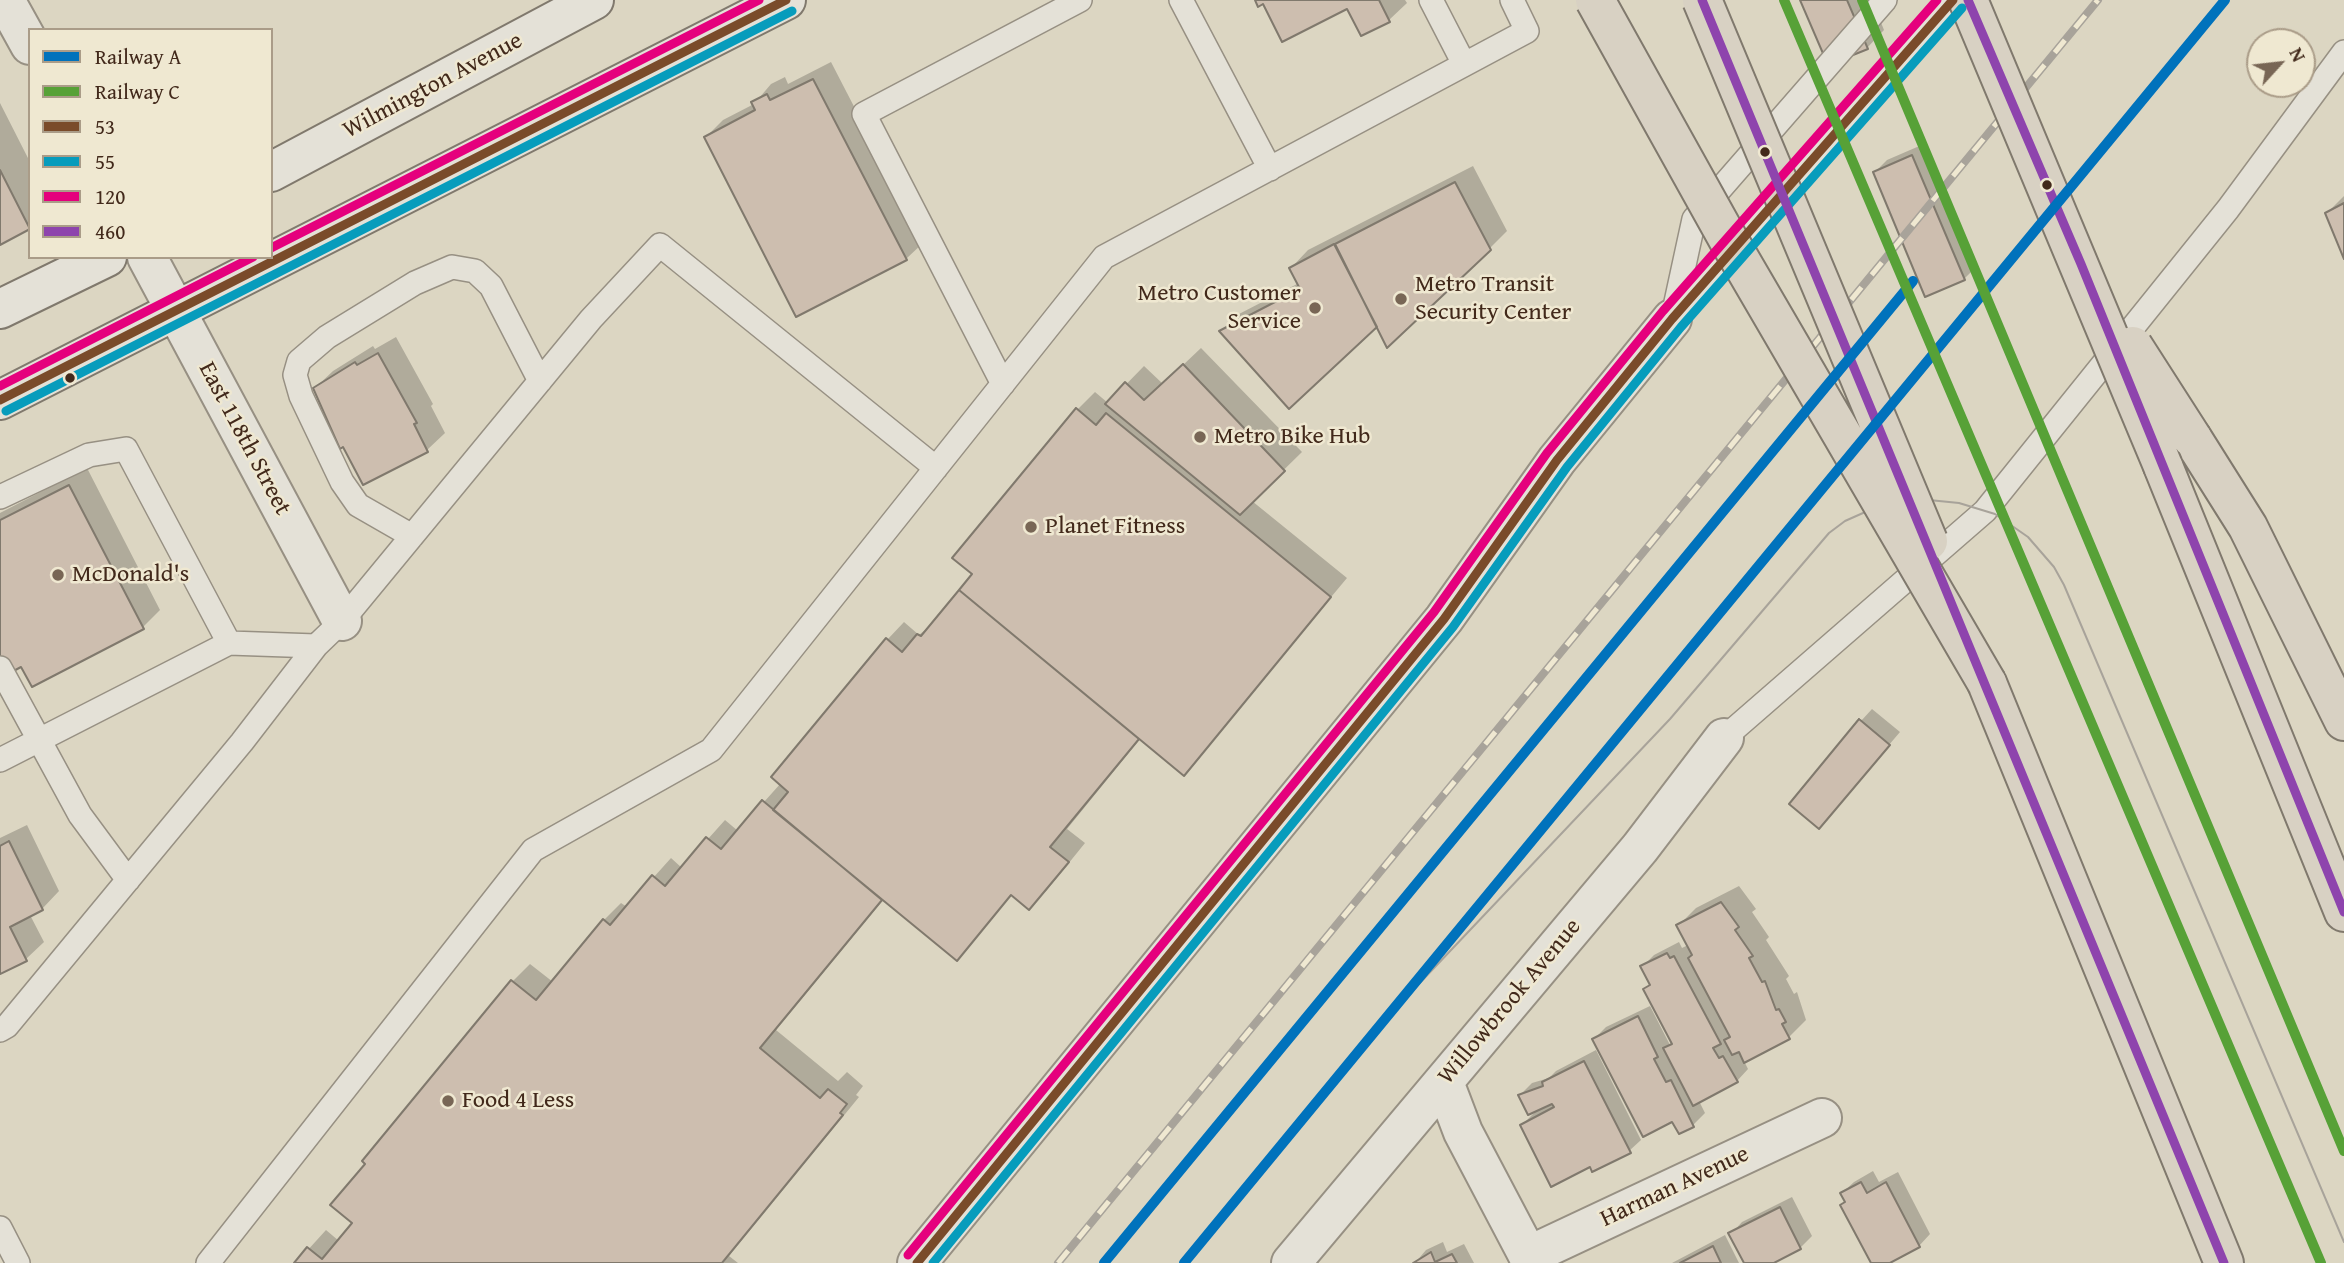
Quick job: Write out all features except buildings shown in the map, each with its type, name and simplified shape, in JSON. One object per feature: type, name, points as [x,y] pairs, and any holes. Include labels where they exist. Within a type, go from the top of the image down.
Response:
[{"type":"highway","points":[[1595,0],[1728,239],[1987,683]]},
{"type":"highway","points":[[1702,0],[1987,683],[2224,1263]]},
{"type":"highway","points":[[1968,0],[2081,264],[2344,912]]},
{"type":"highway","points":[[2081,264],[2248,527],[2344,721]]},
{"type":"street","points":[[5,0],[28,41]]},
{"type":"street","name":"Wilmington Avenue","points":[[273,171],[594,0]]},
{"type":"street","points":[[0,400],[786,0]]},
{"type":"street","points":[[0,309],[103,259]]},
{"type":"street","name":"East 118th Street","points":[[148,259],[329,633]]},
{"type":"street","points":[[917,1263],[1444,618],[1557,460],[1672,319]]},
{"type":"street","name":"Willowbrook Avenue","points":[[1291,1263],[1640,848],[1724,738]]},
{"type":"street","points":[[1444,1082],[1462,1132],[1530,1260]]},
{"type":"street","name":"Harman Avenue","points":[[1530,1260],[1822,1118]]},
{"type":"lane","points":[[1003,384],[864,114],[1080,0]]},
{"type":"lane","points":[[1181,0],[1270,169]]},
{"type":"lane","points":[[1431,0],[1464,64]]},
{"type":"lane","points":[[208,1263],[533,850],[711,750],[1104,257],[1527,31],[1512,0]]},
{"type":"lane","points":[[1672,319],[1694,219],[1885,0]]},
{"type":"lane","points":[[1672,319],[1954,0]]},
{"type":"lane","points":[[1724,738],[1984,511],[2228,209],[2344,52]]},
{"type":"lane","points":[[0,1030],[7,1026],[329,633],[592,319],[660,245],[936,468]]},
{"type":"lane","points":[[412,536],[358,505],[342,482],[301,396],[295,375],[299,361],[327,337],[415,284],[452,267],[475,271],[491,286],[540,381]]},
{"type":"lane","points":[[0,497],[89,455],[126,449],[229,643]]},
{"type":"lane","points":[[0,760],[229,643],[329,633]]},
{"type":"lane","points":[[0,668],[80,816],[128,880]]},
{"type":"lane","points":[[0,1228],[18,1263]]},
{"type":"tram line","points":[[1398,1006],[1670,719],[1829,533],[1845,521],[1881,505],[1919,499],[1959,503],[1995,514],[2028,537],[2054,567],[2064,585],[2344,1242]]},
{"type":"railway","points":[[1058,1263],[2098,0]]},
{"type":"rail line","name":"C","points":[[1784,0],[2321,1263]]},
{"type":"rail line","name":"C","points":[[1862,0],[2344,1151]]},
{"type":"rail line","name":"A","points":[[1184,1263],[2225,0]]},
{"type":"rail line","name":"A","points":[[1104,1263],[1913,281]]},
{"type":"transit line","name":"120","points":[[273,247],[759,0]]},
{"type":"transit line","name":"53","points":[[0,400],[786,0]]},
{"type":"transit line","name":"460","points":[[1702,0],[2224,1263]]},
{"type":"transit line","name":"120","points":[[908,1255],[1434,612],[1547,453],[1663,311],[1937,0]]},
{"type":"transit line","name":"53","points":[[917,1263],[1444,619],[1557,460],[1672,319],[1953,0]]},
{"type":"transit line","name":"460","points":[[1968,0],[2081,264],[2344,912]]},
{"type":"transit line","name":"55","points":[[933,1263],[1453,627],[1567,467],[1681,327],[1962,8]]},
{"type":"transit line","name":"55","points":[[6,411],[792,11]]},
{"type":"transit line","name":"120","points":[[0,386],[249,259]]},
{"type":"place","name":"Metro Transit Security Center","points":[[1401,299]]},
{"type":"place","name":"Metro Customer Service","points":[[1315,308]]},
{"type":"place","name":"Metro Bike Hub","points":[[1200,437]]},
{"type":"place","name":"Planet Fitness","points":[[1031,527]]},
{"type":"place","name":"McDonald's","points":[[58,575]]},
{"type":"place","name":"Food 4 Less","points":[[448,1101]]}]
